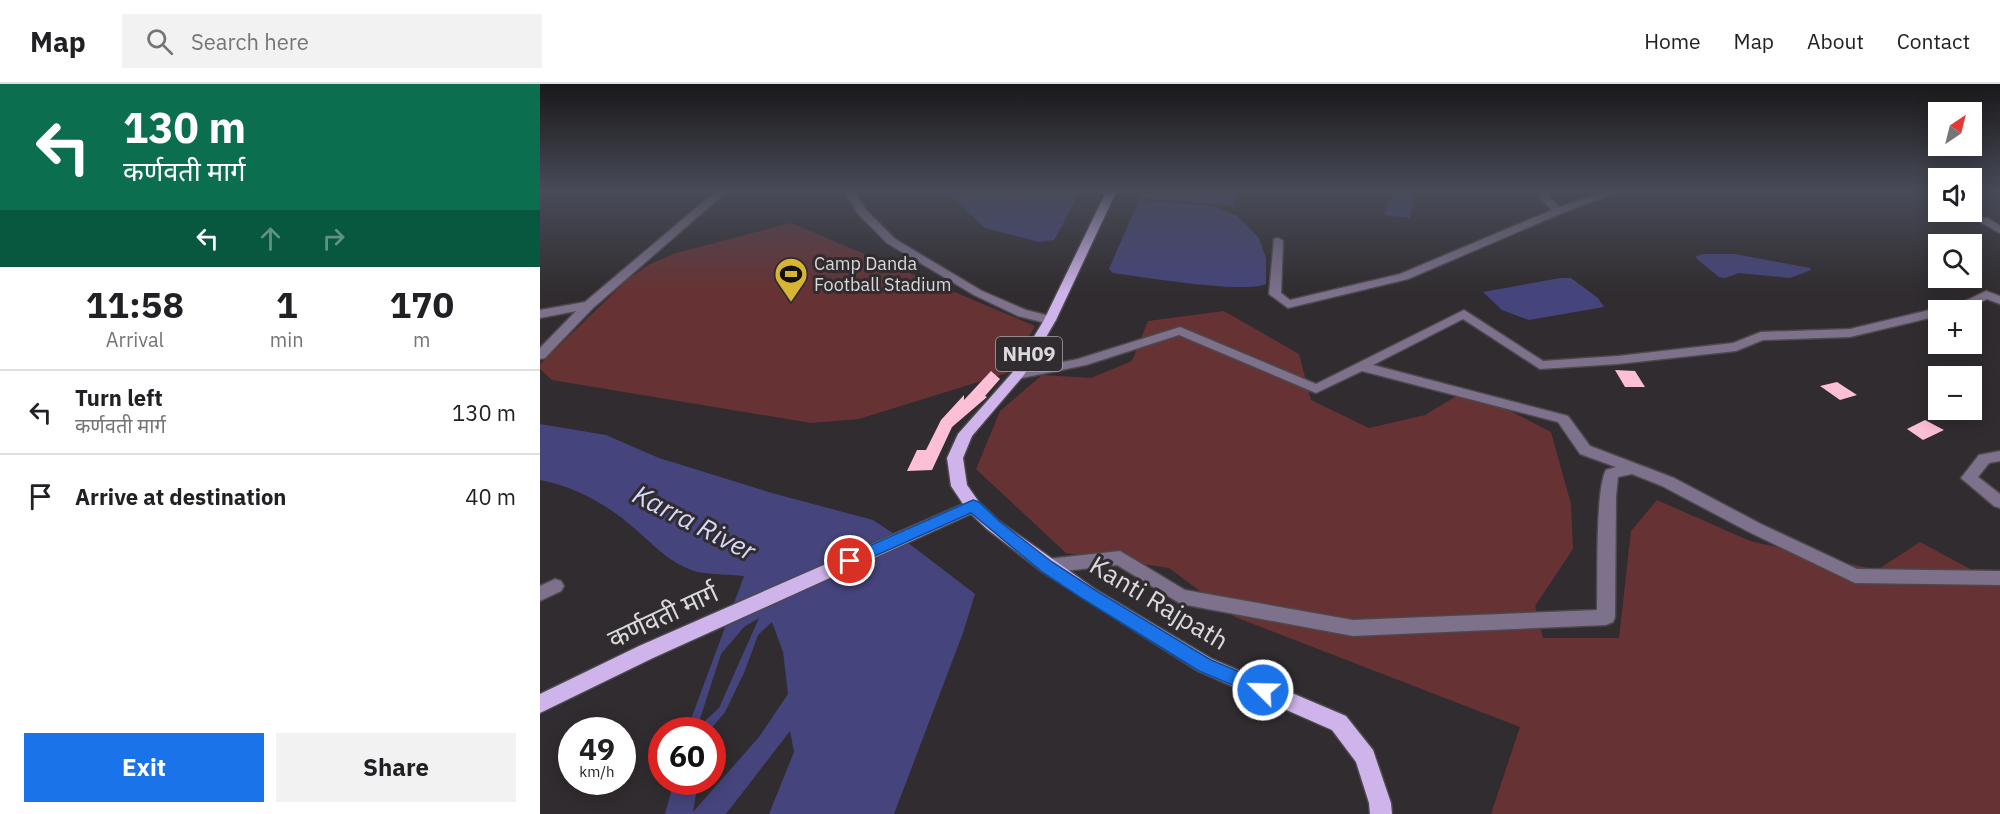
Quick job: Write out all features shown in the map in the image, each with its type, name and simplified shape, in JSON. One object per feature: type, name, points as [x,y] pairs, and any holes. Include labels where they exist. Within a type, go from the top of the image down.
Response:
[{"type":"main road","name":"NH09","points":[[973,506],[959,486],[954,458],[964,434],[1017,375],[1050,320],[1095,226]]},
{"type":"main road","name":"कर्णवती मार्ग","points":[[540,704],[646,652],[973,506]]},
{"type":"main road","name":"Kanti Rajpath","points":[[973,506],[993,525],[1047,566],[1205,665],[1339,723],[1365,757],[1380,803],[1381,814]]},
{"type":"street","points":[[540,355],[589,305],[681,226]]},
{"type":"street","points":[[876,226],[891,241],[978,293],[1022,313],[1050,320]]},
{"type":"street","points":[[1278,242],[1275,294],[1288,304],[1404,277],[1524,226]]},
{"type":"street","points":[[1976,300],[1986,295],[2000,300]]},
{"type":"street","points":[[540,314],[589,305]]},
{"type":"street","points":[[1017,375],[1081,362],[1180,331],[1316,389],[1464,314],[1540,364],[1618,360],[1736,347],[1761,336],[1850,333],[1928,314]]},
{"type":"street","points":[[1359,366],[1563,419],[1586,450],[1668,482],[1755,528],[1855,576],[2000,578]]},
{"type":"street","points":[[2000,456],[1984,459],[1969,478],[2000,502]]},
{"type":"street","points":[[1047,566],[1120,558],[1182,597],[1353,628],[1606,617],[1611,474],[1633,468]]},
{"type":"shaded area","name":"Camp Danda Football Stadium","points":[[779,226],[798,226],[1035,326],[1007,373],[859,419],[811,423],[552,380],[540,369],[540,364],[628,279],[650,264],[676,253]]},
{"type":"shaded area","points":[[1224,311],[1299,354],[1311,400],[1369,428],[1425,415],[1468,389],[1551,432],[1571,504],[1573,549],[1535,606],[1543,638],[1619,638],[1631,531],[1657,500],[1750,541],[1877,570],[1920,542],[2000,585],[2000,814],[1491,814],[1520,727],[1235,617],[1169,568],[1066,553],[976,469],[1000,411],[1042,375],[1091,378],[1132,361],[1148,321]]},
{"type":"water","points":[[983,226],[1062,226],[1054,240],[1039,242]]},
{"type":"water","points":[[1128,226],[1247,226],[1259,238],[1266,258],[1266,284],[1254,287],[1216,286],[1113,273],[1109,269]]},
{"type":"water","points":[[1735,254],[1811,270],[1790,278],[1739,273],[1725,278],[1719,277],[1697,259],[1696,256]]},
{"type":"water","points":[[1571,278],[1598,298],[1604,307],[1529,320],[1502,310],[1483,292]]},
{"type":"water","name":"Karra River","points":[[540,424],[606,435],[659,458],[772,493],[873,520],[911,545],[975,594],[963,633],[894,814],[769,814],[794,752],[790,731],[726,814],[665,814],[670,795],[696,795],[693,812],[708,795],[726,795],[726,774],[759,737],[788,694],[783,652],[772,622],[758,635],[744,673],[725,712],[721,717],[709,717],[719,708],[759,618],[744,627],[721,654],[701,717],[692,717],[744,576],[703,573],[679,565],[602,504],[553,483],[540,480]]},
{"type":"building","points":[[1615,370],[1635,371],[1645,387],[1625,387]]},
{"type":"building","points":[[991,371],[1000,379],[985,396],[987,397],[952,427],[932,470],[907,471],[917,450],[926,450],[941,420],[964,395],[964,400]]},
{"type":"building","points":[[1837,382],[1857,395],[1840,400],[1820,386]]},
{"type":"building","points":[[1925,420],[1944,430],[1923,440],[1907,429]]},
{"type":"place","name":"Camp Danda Football Stadium","points":[[791,303]]},
{"type":"route","points":[[850,561],[973,506],[993,525],[1047,566],[1089,594],[1205,665],[1263,690]]}]
